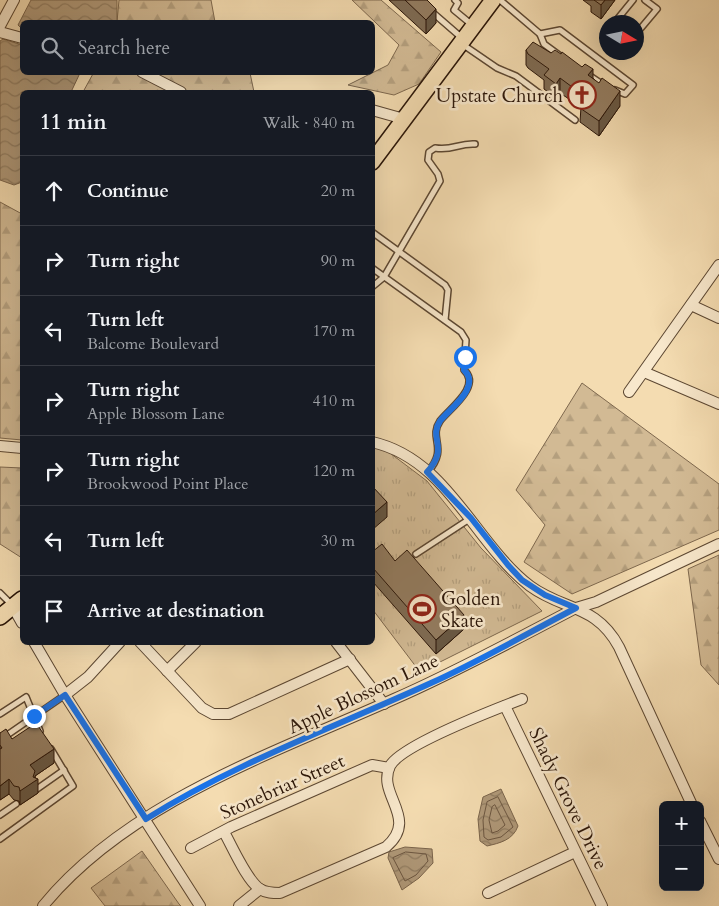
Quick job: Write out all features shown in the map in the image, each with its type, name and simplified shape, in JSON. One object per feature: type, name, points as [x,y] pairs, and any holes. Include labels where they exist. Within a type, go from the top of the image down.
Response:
[{"type":"main road","points":[[375,158],[493,0]]},
{"type":"main road","points":[[0,616],[18,603]]},
{"type":"street","points":[[0,26],[14,0]]},
{"type":"street","points":[[0,32],[20,37]]},
{"type":"street","points":[[148,75],[178,90]]},
{"type":"street","points":[[375,111],[404,118]]},
{"type":"street","points":[[629,392],[719,265]]},
{"type":"street","points":[[691,304],[719,318]]},
{"type":"street","points":[[644,372],[719,404]]},
{"type":"street","points":[[375,443],[400,452],[427,472],[471,518],[522,580],[545,595],[596,618],[614,638],[690,801]]},
{"type":"street","points":[[0,446],[20,448]]},
{"type":"street","name":"Apple Blossom Lane","points":[[43,906],[68,876],[93,855],[177,799],[222,776],[433,682],[576,608],[596,602],[719,544]]},
{"type":"street","points":[[36,645],[65,695],[200,906]]},
{"type":"street","points":[[65,695],[88,677],[117,645]]},
{"type":"street","points":[[143,645],[202,708],[213,714],[229,714],[350,659]]},
{"type":"street","points":[[167,671],[193,645]]},
{"type":"street","points":[[338,645],[384,704]]},
{"type":"street","points":[[224,832],[253,882],[260,889],[280,893],[386,847],[394,840],[400,821],[389,786],[389,768],[396,758],[415,746],[522,699]]},
{"type":"street","name":"Shady Grove Drive","points":[[505,706],[602,906]]},
{"type":"street","name":"Stonebriar Street","points":[[191,848],[372,765],[389,768]]},
{"type":"street","points":[[704,829],[719,859]]},
{"type":"street","points":[[488,893],[575,852]]},
{"type":"street","points":[[239,906],[260,889]]},
{"type":"lane","points":[[454,0],[458,3],[454,10],[474,26]]},
{"type":"lane","points":[[500,0],[540,34],[544,44],[568,60]]},
{"type":"lane","points":[[621,15],[633,0]]},
{"type":"lane","points":[[644,24],[656,9],[645,0]]},
{"type":"lane","points":[[425,6],[463,42],[497,68],[516,76],[575,120]]},
{"type":"lane","points":[[540,34],[560,30],[633,85],[624,94],[605,86],[584,72]]},
{"type":"lane","points":[[375,284],[384,276],[399,253],[440,182],[438,174],[428,160],[429,152],[435,148],[449,150],[464,144],[475,144]]},
{"type":"lane","points":[[375,234],[445,284],[448,290],[445,320]]},
{"type":"lane","points":[[375,270],[461,332],[466,340],[464,370],[469,375],[470,380],[463,397],[446,413],[436,427],[439,456],[427,472]]},
{"type":"lane","points":[[416,554],[471,518]]},
{"type":"lane","points":[[0,593],[18,603]]},
{"type":"lane","points":[[0,740],[65,695]]},
{"type":"lane","points":[[0,714],[26,697],[44,737]]},
{"type":"lane","points":[[0,839],[74,786],[49,745]]},
{"type":"lane","points":[[37,789],[64,770]]},
{"type":"lane","points":[[0,815],[16,804]]},
{"type":"green space","points":[[119,0],[211,0],[215,20],[117,20]]},
{"type":"green space","points":[[352,0],[381,0],[441,52],[419,84],[394,95],[348,85],[368,75],[375,75],[375,72],[388,65],[399,45]]},
{"type":"green space","points":[[92,75],[250,75],[254,90],[84,90]]},
{"type":"green space","points":[[0,202],[20,213],[20,440],[0,438]]},
{"type":"green space","points":[[582,383],[719,484],[719,530],[572,594],[524,562],[545,525],[516,490]]},
{"type":"green space","points":[[382,447],[427,481],[481,548],[542,611],[420,672],[375,613],[375,448]]},
{"type":"green space","points":[[0,467],[20,468],[20,557],[0,544]]},
{"type":"green space","points":[[719,555],[719,685],[701,665],[688,569]]},
{"type":"green space","points":[[142,851],[181,906],[105,906],[91,888]]},
{"type":"water","points":[[31,0],[117,0],[117,20],[21,20]]},
{"type":"water","points":[[3,39],[20,44],[20,75],[79,75],[72,90],[20,90],[20,183],[14,185],[0,180],[0,41]]},
{"type":"water","points":[[501,789],[518,826],[509,838],[487,846],[480,841],[478,819],[483,797]]},
{"type":"water","points":[[405,847],[432,849],[433,863],[419,878],[402,890],[388,858],[389,852]]},
{"type":"building","points":[[405,0],[427,0],[436,9],[426,20]]},
{"type":"building","points":[[594,0],[605,0],[601,5]]},
{"type":"building","points":[[533,42],[551,53],[555,50],[561,54],[562,52],[582,67],[585,64],[593,69],[588,75],[599,83],[602,78],[620,91],[599,121],[580,108],[587,98],[560,78],[556,84],[544,75],[549,69],[528,54],[526,50]]},
{"type":"building","points":[[375,489],[387,502],[375,512]]},
{"type":"building","points":[[382,544],[395,561],[407,550],[464,615],[436,640],[375,570],[375,550]]},
{"type":"building","points":[[36,723],[54,749],[30,765],[35,771],[33,777],[38,779],[20,791],[19,787],[14,786],[9,779],[0,786],[0,749],[2,748],[0,745],[0,733],[6,729],[12,739]]},
{"type":"place","name":"Upstate Church","points":[[582,95]]},
{"type":"place","name":"Golden Skate","points":[[422,609]]},
{"type":"route","points":[[34,716],[65,695],[146,819],[177,799],[222,776],[433,682],[576,608],[545,595],[522,580],[471,518],[427,472],[435,464],[439,456],[436,427],[446,413],[463,397],[470,380],[469,375],[464,370],[465,357]]}]
